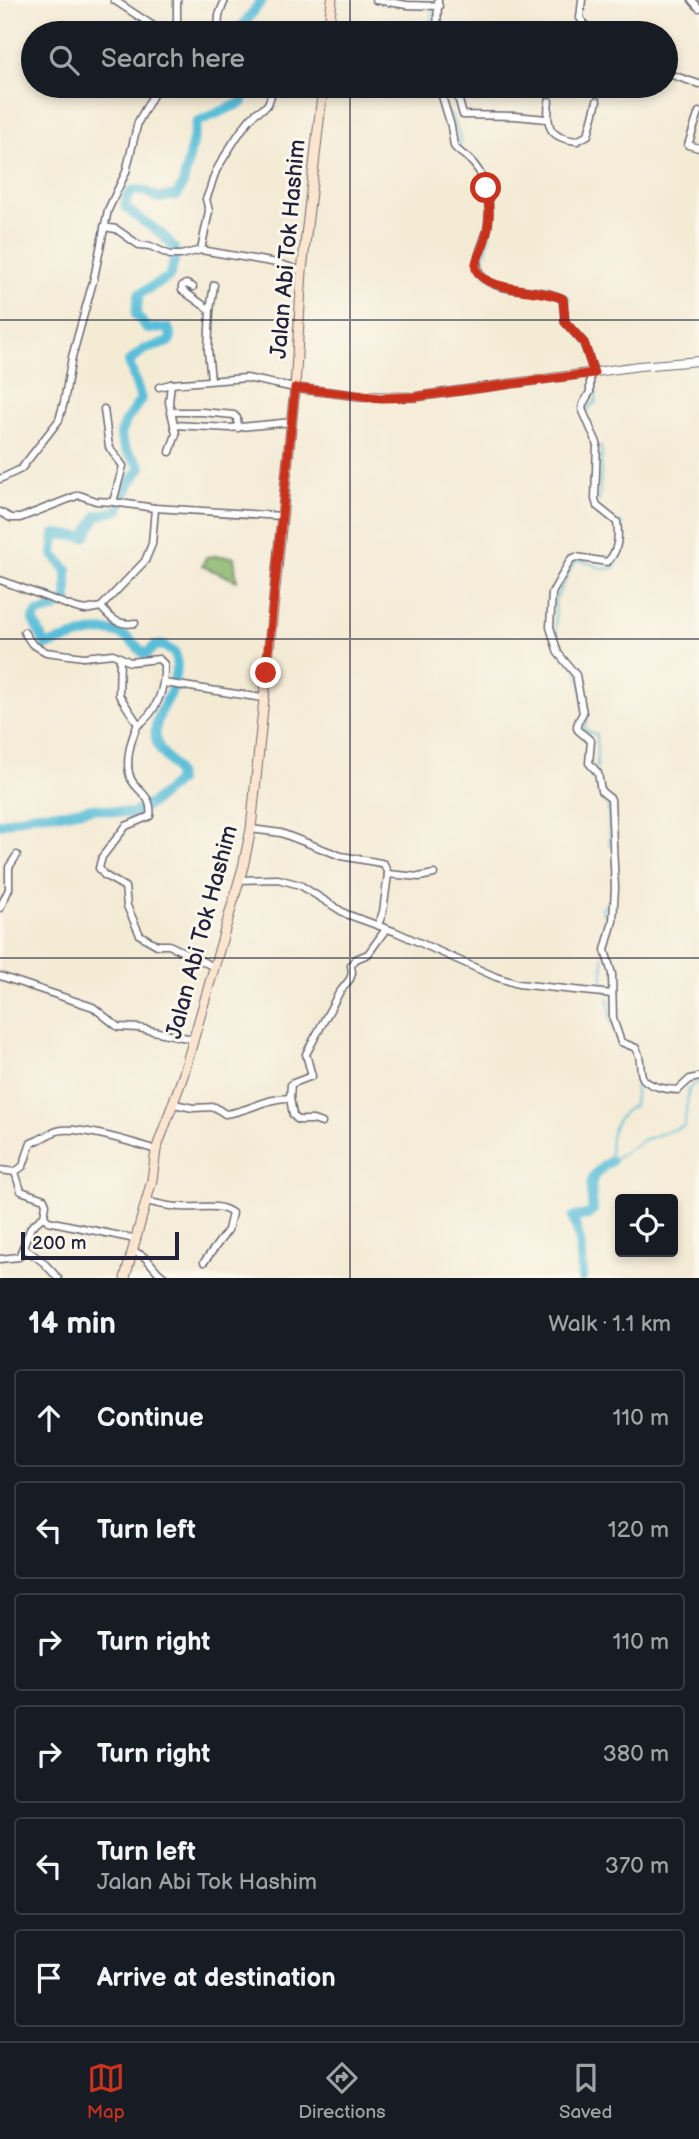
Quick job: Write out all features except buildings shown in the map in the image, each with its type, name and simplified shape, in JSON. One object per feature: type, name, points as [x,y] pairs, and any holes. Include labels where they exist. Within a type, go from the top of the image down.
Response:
[{"type":"main road","points":[[329,21],[332,0]]},
{"type":"main road","name":"Jalan Abi Tok Hashim","points":[[125,1278],[146,1201],[156,1150],[174,1104],[251,830],[322,98]]},
{"type":"street","points":[[114,0],[146,21]]},
{"type":"street","points":[[177,0],[177,21]]},
{"type":"street","points":[[219,21],[225,0]]},
{"type":"street","points":[[376,0],[407,5],[435,4]]},
{"type":"street","points":[[582,0],[580,18],[582,21]]},
{"type":"street","points":[[692,0],[699,8]]},
{"type":"street","points":[[678,77],[699,84]]},
{"type":"street","points":[[0,479],[21,468],[59,420],[108,210],[129,165],[138,122],[151,98]]},
{"type":"street","points":[[201,250],[208,217],[206,199],[216,172],[252,116],[267,108],[271,98]]},
{"type":"street","points":[[443,98],[452,126],[455,149],[481,173],[488,196],[487,235],[475,263],[476,268],[489,281],[563,299],[565,322],[584,343],[592,373],[590,393],[582,409],[597,443],[597,506],[617,522],[618,541],[613,556],[607,562],[576,557],[571,559],[552,593],[550,619],[558,653],[576,675],[583,713],[576,725],[579,733],[591,741],[589,763],[596,772],[601,791],[611,799],[615,888],[613,921],[605,950],[612,974],[608,993],[621,1042],[636,1048],[641,1060],[643,1080],[678,1090],[690,1079],[699,1077]]},
{"type":"street","points":[[458,98],[463,115],[547,119]]},
{"type":"street","points":[[549,101],[547,119],[550,128],[566,140],[581,141],[588,135],[597,102]]},
{"type":"street","points":[[699,112],[688,145],[699,148]]},
{"type":"street","points":[[104,227],[116,229],[139,245],[150,246],[170,255],[201,250],[260,260],[303,271]]},
{"type":"street","points":[[193,287],[186,284],[182,286],[182,290],[210,310]]},
{"type":"street","points":[[211,380],[208,350],[214,285]]},
{"type":"street","points":[[159,387],[211,380],[256,379],[295,388],[370,397],[414,397],[699,361]]},
{"type":"street","points":[[170,452],[175,442],[169,402],[171,384]]},
{"type":"street","points":[[104,410],[110,447],[123,466],[116,503]]},
{"type":"street","points":[[170,412],[234,415],[238,428]]},
{"type":"street","points":[[174,425],[238,428],[292,422]]},
{"type":"street","points":[[0,512],[11,518],[20,518],[79,495],[155,508],[282,516]]},
{"type":"street","points":[[0,579],[85,610],[101,607],[145,561],[152,544],[155,508]]},
{"type":"street","points":[[101,607],[116,622],[135,623]]},
{"type":"street","points":[[24,632],[32,644],[46,652],[84,657],[113,654],[130,662],[159,659],[164,664],[164,683],[156,706],[138,726],[131,742],[128,769],[132,781],[148,799],[150,816],[126,826],[102,857],[99,868],[104,875],[125,887],[127,906],[140,935],[157,945],[169,945],[214,967]]},
{"type":"street","points":[[120,659],[119,695],[138,721],[138,726]]},
{"type":"street","points":[[164,683],[263,698]]},
{"type":"street","points":[[251,830],[281,833],[341,856],[384,864],[388,874],[383,912],[378,925]]},
{"type":"street","points":[[0,908],[9,888],[9,867],[17,855]]},
{"type":"street","points":[[388,874],[412,877],[434,874]]},
{"type":"street","points":[[239,880],[278,879],[292,882],[346,914],[378,925],[507,981],[608,993]]},
{"type":"street","points":[[321,1123],[298,1120],[293,1115],[291,1084],[313,1074],[306,1054],[339,993],[350,979],[351,965],[368,954],[386,929]]},
{"type":"street","points":[[0,976],[93,1007],[118,1027],[139,1028],[192,1039]]},
{"type":"street","points":[[174,1104],[193,1108],[215,1107],[225,1114],[230,1114],[250,1109],[268,1099],[290,1098]]},
{"type":"street","points":[[0,1170],[15,1172],[23,1166],[31,1143],[58,1131],[80,1131],[156,1150]]},
{"type":"street","points":[[0,1259],[19,1257],[31,1227],[44,1216],[44,1199],[21,1191],[15,1172]]},
{"type":"street","points":[[146,1201],[181,1208],[207,1205],[232,1213],[230,1226],[204,1262]]},
{"type":"street","points":[[44,1216],[54,1223],[135,1239]]},
{"type":"street","points":[[24,1248],[44,1262],[58,1278]]},
{"type":"street","points":[[132,1251],[148,1258],[165,1278]]},
{"type":"green space","points":[[206,557],[234,557],[237,581],[202,566]]},
{"type":"waterway","points":[[246,21],[262,0]]},
{"type":"waterway","points":[[430,21],[433,8]]},
{"type":"waterway","points":[[174,681],[177,666],[175,653],[164,646],[156,645],[145,655],[127,638],[116,632],[106,631],[46,645],[33,620],[37,613],[53,609],[67,600],[67,570],[53,555],[55,534],[85,537],[97,516],[119,510],[129,485],[141,467],[121,439],[124,425],[141,399],[129,362],[143,350],[169,342],[171,336],[168,328],[148,329],[136,315],[139,294],[169,277],[174,262],[174,248],[163,235],[125,206],[127,197],[134,190],[159,198],[177,195],[183,184],[197,122],[243,102],[243,98]]},
{"type":"waterway","points":[[450,113],[459,134],[460,148]]},
{"type":"waterway","points":[[471,158],[485,172],[492,188],[492,223],[484,267],[486,275],[516,287]]},
{"type":"waterway","points":[[560,295],[569,297],[567,317],[594,353],[596,366]]},
{"type":"waterway","points":[[586,411],[596,401],[596,382]]},
{"type":"waterway","points":[[599,502],[602,453],[600,445]]},
{"type":"waterway","points":[[556,635],[555,600],[573,564],[580,560],[604,569],[615,568],[623,542],[622,524],[619,522]]},
{"type":"waterway","points":[[571,664],[578,671],[588,717],[584,729],[597,735],[597,768]]},
{"type":"waterway","points":[[0,824],[35,814],[66,813],[93,808],[132,814],[152,803],[178,781],[174,767],[156,739],[157,722],[173,688]]},
{"type":"waterway","points":[[608,800],[610,847]]},
{"type":"waterway","points":[[609,919],[603,914],[602,907],[611,902],[612,895]]},
{"type":"waterway","points":[[603,956],[603,986],[606,992]]},
{"type":"waterway","points":[[608,998],[612,1026]]},
{"type":"waterway","points":[[616,1038],[618,1045],[635,1051]]},
{"type":"waterway","points":[[638,1070],[634,1105],[621,1116],[613,1129],[611,1161],[643,1140],[684,1126],[689,1089],[699,1083]]},
{"type":"waterway","points":[[582,1278],[580,1241],[573,1217],[588,1215],[593,1210],[592,1181],[611,1161]]},
{"type":"route","points":[[266,673],[295,388],[380,398],[414,397],[594,373],[584,343],[565,322],[563,299],[497,284],[483,278],[476,268],[475,263],[487,235],[489,202],[486,188]]}]
